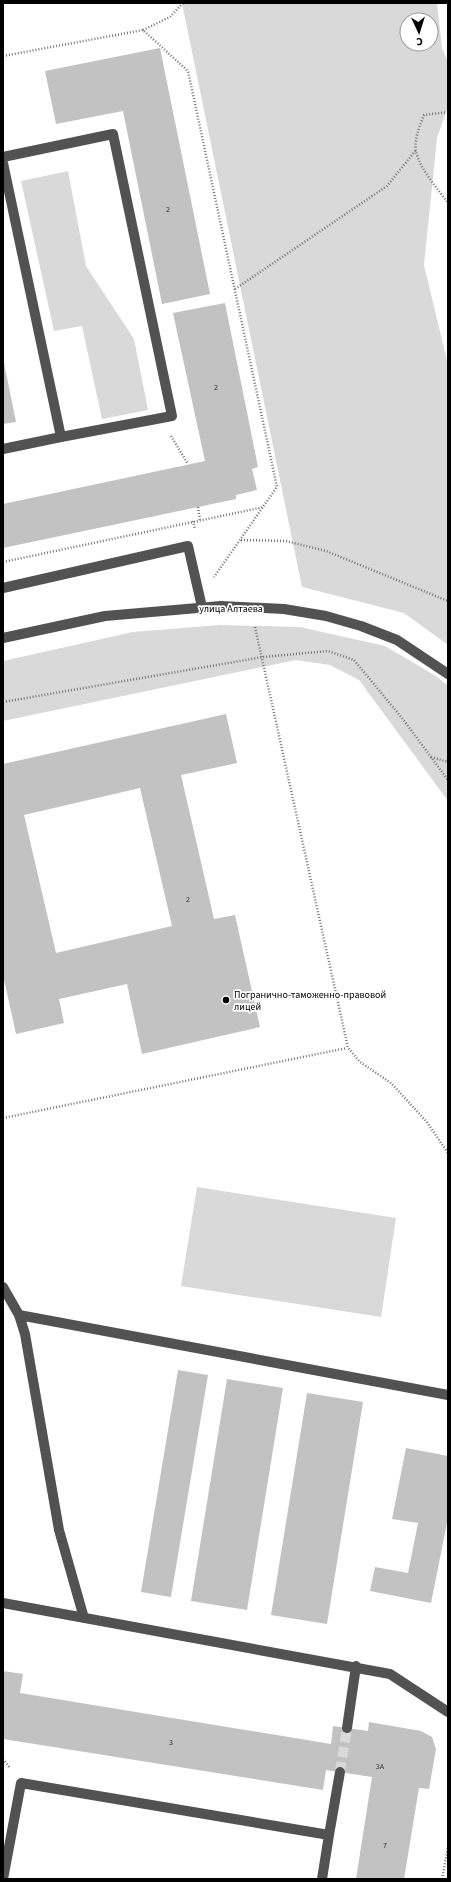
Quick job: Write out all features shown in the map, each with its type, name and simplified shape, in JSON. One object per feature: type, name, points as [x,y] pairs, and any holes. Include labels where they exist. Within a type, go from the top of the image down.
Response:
[{"type":"street","points":[[3,157],[113,134],[172,416],[3,449]]},
{"type":"street","points":[[3,163],[61,437]]},
{"type":"street","points":[[3,588],[188,546],[202,607]]},
{"type":"street","name":"улица Алтаева","points":[[3,638],[105,616],[202,607],[228,606],[284,609],[326,616],[361,626],[397,640],[448,674]]},
{"type":"street","points":[[3,1287],[19,1315],[25,1334],[59,1530],[84,1618]]},
{"type":"street","points":[[19,1315],[448,1395]]},
{"type":"street","points":[[3,1603],[356,1666],[390,1674],[448,1712]]},
{"type":"street","points":[[347,1728],[356,1666]]},
{"type":"street","points":[[322,1879],[340,1772]]},
{"type":"street","points":[[4,1879],[21,1783],[329,1835]]},
{"type":"path","points":[[3,56],[144,30],[170,17],[183,3]]},
{"type":"path","points":[[144,30],[188,71],[277,487],[206,588],[198,589]]},
{"type":"path","points":[[448,112],[424,115],[418,128],[416,150],[424,168],[448,203]]},
{"type":"path","points":[[235,289],[387,186],[416,150]]},
{"type":"path","points":[[161,418],[188,464]]},
{"type":"path","points":[[198,507],[200,520]]},
{"type":"path","points":[[3,562],[264,507]]},
{"type":"path","points":[[240,540],[286,541],[326,551],[448,601]]},
{"type":"path","points":[[3,702],[263,657],[328,651],[354,660],[402,718],[448,780]]},
{"type":"path","points":[[263,657],[348,1048],[360,1062],[391,1084],[426,1121],[448,1153]]},
{"type":"path","points":[[431,757],[448,762]]},
{"type":"path","points":[[3,1118],[348,1048]]},
{"type":"path","points":[[442,1879],[448,1847]]},
{"type":"shaded area","points":[[182,3],[437,3],[438,12],[399,12],[399,52],[439,52],[439,21],[442,48],[448,62],[448,107],[437,138],[424,265],[448,365],[448,645],[404,613],[302,587]]},
{"type":"shaded area","points":[[68,171],[86,266],[134,339],[148,410],[102,419],[82,326],[54,331],[21,181]]},
{"type":"shaded area","points":[[220,625],[300,627],[385,646],[436,676],[448,686],[448,801],[359,680],[330,665],[296,660],[3,721],[3,661],[133,632]]},
{"type":"shaded area","points":[[197,1187],[396,1218],[381,1317],[181,1286]]},
{"type":"building","points":[[160,48],[210,294],[162,304],[123,111],[56,124],[45,71]]},
{"type":"building","points":[[225,303],[258,467],[252,469],[257,490],[236,495],[236,499],[3,548],[3,504],[205,461],[173,313]]},
{"type":"building","points":[[3,358],[16,422],[3,424]]},
{"type":"building","points":[[226,714],[237,763],[181,775],[214,919],[235,915],[260,1027],[142,1054],[127,984],[59,999],[64,1023],[16,1034],[3,975],[3,764]],"holes":[[[140,788],[172,926],[56,953],[24,815]]]},
{"type":"building","points":[[178,1370],[208,1375],[171,1597],[141,1592]]},
{"type":"building","points":[[227,1379],[283,1388],[247,1610],[191,1601]]},
{"type":"building","points":[[307,1393],[363,1402],[327,1624],[271,1615]]},
{"type":"building","points":[[406,1448],[448,1456],[448,1518],[431,1603],[370,1591],[375,1567],[408,1573],[418,1523],[392,1519]]},
{"type":"building","points":[[3,1671],[23,1674],[20,1693],[331,1744],[333,1726],[368,1731],[369,1722],[421,1731],[432,1737],[436,1749],[429,1789],[419,1788],[404,1879],[356,1879],[372,1777],[326,1770],[323,1790],[3,1739]]},
{"type":"tunnel","points":[[340,1772],[347,1728]]},
{"type":"place","name":"Погранично-таможенно-правовой лицей","points":[[226,1000]]}]
